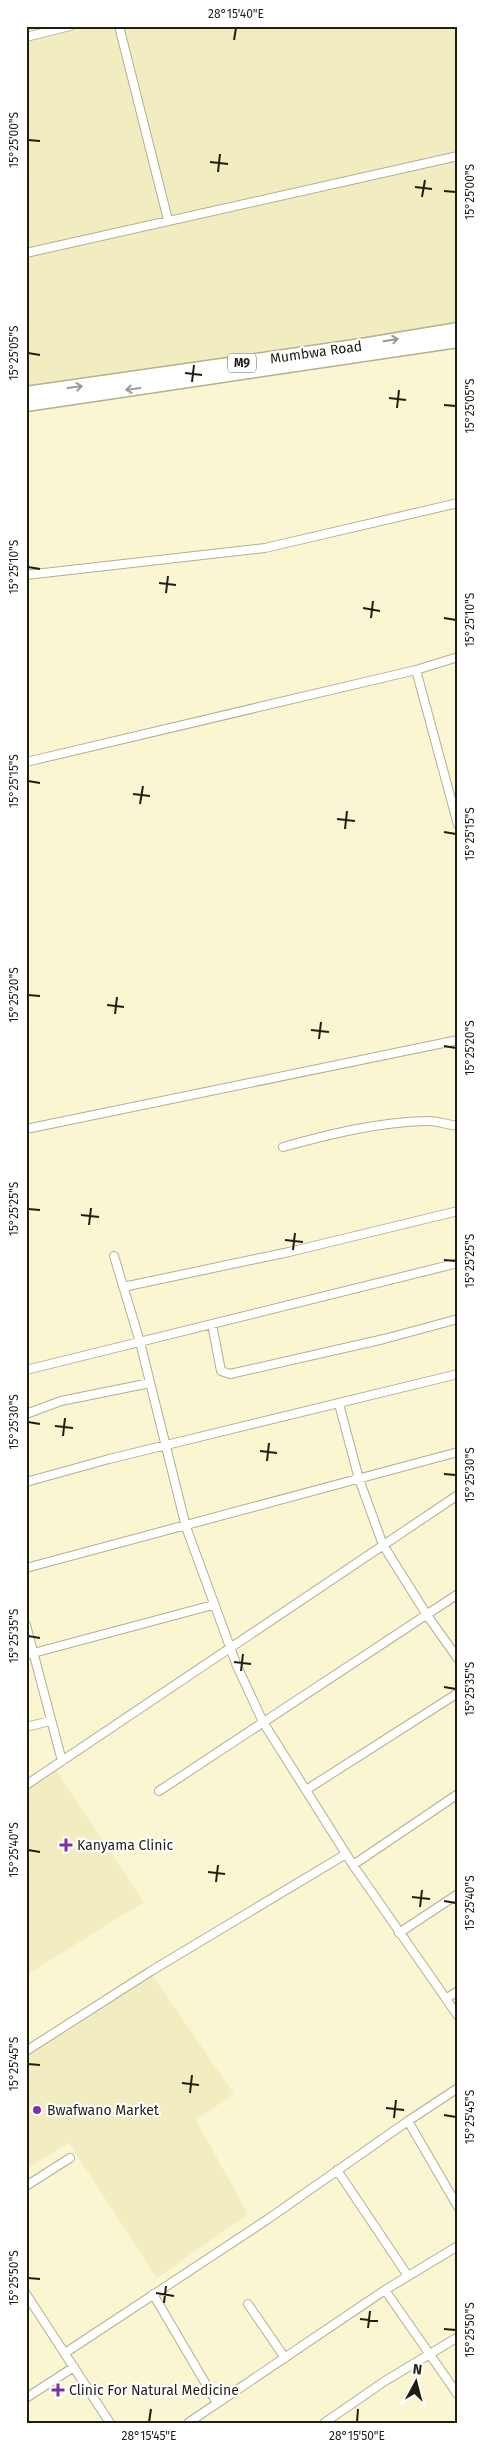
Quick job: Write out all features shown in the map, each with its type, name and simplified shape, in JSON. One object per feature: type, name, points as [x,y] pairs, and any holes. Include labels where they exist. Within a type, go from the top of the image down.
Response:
[{"type":"main road","name":"Mumbwa Road","points":[[26,393],[342,348],[457,338]]},
{"type":"main road","name":"Mumbwa Road","points":[[26,405],[457,338]]},
{"type":"street","points":[[26,37],[70,26]]},
{"type":"street","points":[[119,26],[168,220]]},
{"type":"street","points":[[26,253],[458,156]]},
{"type":"street","points":[[26,575],[265,548],[458,503]]},
{"type":"street","points":[[26,762],[416,670],[458,657]]},
{"type":"street","points":[[416,670],[458,825]]},
{"type":"street","points":[[26,1129],[458,1040]]},
{"type":"street","points":[[283,1147],[362,1128],[398,1123],[430,1121],[458,1125]]},
{"type":"street","points":[[123,1286],[289,1252],[458,1211]]},
{"type":"street","points":[[114,1256],[140,1342],[186,1527],[230,1649],[263,1722],[353,1865],[458,2016]]},
{"type":"street","points":[[26,1370],[458,1264]]},
{"type":"street","points":[[212,1324],[221,1371],[230,1374],[384,1339],[458,1319]]},
{"type":"street","points":[[26,1482],[458,1374]]},
{"type":"street","points":[[26,1414],[61,1401],[150,1383]]},
{"type":"street","points":[[339,1404],[359,1479],[383,1545],[427,1615],[458,1659]]},
{"type":"street","points":[[26,1568],[186,1527],[458,1452]]},
{"type":"street","points":[[26,1785],[458,1495]]},
{"type":"street","points":[[159,1791],[458,1594]]},
{"type":"street","points":[[30,1654],[213,1605]]},
{"type":"street","points":[[26,1626],[30,1654],[62,1761]]},
{"type":"street","points":[[306,1790],[458,1693]]},
{"type":"street","points":[[26,1727],[50,1721]]},
{"type":"street","points":[[353,1865],[458,1794]]},
{"type":"street","points":[[26,2051],[151,1971],[346,1854]]},
{"type":"street","points":[[400,1933],[458,1894]]},
{"type":"street","points":[[447,1998],[458,1991]]},
{"type":"street","points":[[65,2353],[268,2219],[458,2088]]},
{"type":"street","points":[[408,2121],[458,2207]]},
{"type":"street","points":[[26,2186],[70,2158]]},
{"type":"street","points":[[337,2170],[408,2276]]},
{"type":"street","points":[[188,2423],[385,2290],[458,2246]]},
{"type":"street","points":[[385,2290],[458,2395]]},
{"type":"street","points":[[26,2294],[110,2423]]},
{"type":"street","points":[[153,2294],[217,2403]]},
{"type":"street","points":[[248,2304],[285,2358]]},
{"type":"street","points":[[324,2423],[342,2409],[458,2338]]},
{"type":"street","points":[[26,2398],[74,2367]]},
{"type":"shaded area","points":[[26,26],[458,26],[458,332],[26,397]]},
{"type":"shaded area","name":"Kanyama Clinic","points":[[55,1769],[144,1902],[26,1975],[26,1788]]},
{"type":"shaded area","points":[[153,1976],[234,2094],[196,2120],[248,2214],[157,2278],[69,2143],[26,2169],[26,2052]]},
{"type":"place","name":"Kanyama Clinic","points":[[66,1845]]},
{"type":"place","name":"Bwafwano Market","points":[[37,2110]]},
{"type":"place","name":"Clinic For Natural Medicine","points":[[58,2390]]}]
